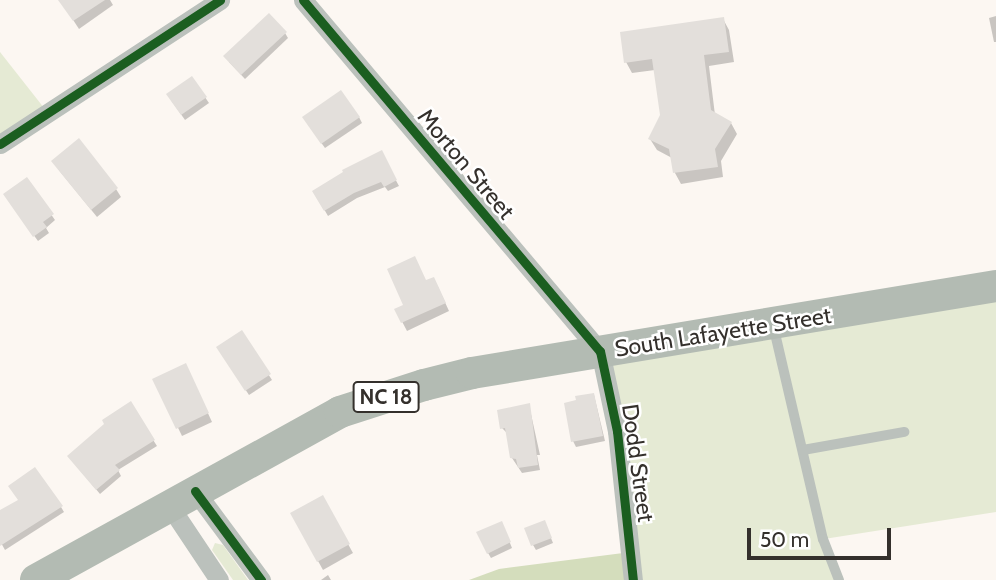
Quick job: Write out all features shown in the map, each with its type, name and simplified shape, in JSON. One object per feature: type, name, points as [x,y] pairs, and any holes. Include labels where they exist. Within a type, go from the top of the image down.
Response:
[{"type":"main road","name":"South Lafayette Street","points":[[36,580],[340,412],[472,373],[996,286]]},
{"type":"street","points":[[0,144],[220,0]]},
{"type":"street","name":"Morton Street","points":[[303,0],[600,351]]},
{"type":"street","name":"Dodd Street","points":[[600,351],[617,431],[633,580]]},
{"type":"street","points":[[182,498],[219,580]]},
{"type":"street","points":[[182,498],[261,580]]},
{"type":"lane","points":[[773,325],[823,539],[839,580]]},
{"type":"lane","points":[[803,450],[904,432]]},
{"type":"green space","points":[[0,52],[48,113],[0,144]]},
{"type":"green space","points":[[996,286],[996,512],[824,539],[841,580],[633,580],[600,351]]},
{"type":"green space","points":[[215,543],[223,545],[248,580],[233,580],[212,550]]},
{"type":"green space","points":[[631,552],[633,580],[469,580],[499,569]]},
{"type":"building","points":[[58,0],[105,0],[73,21]]},
{"type":"building","points":[[269,13],[287,32],[241,75],[223,56]]},
{"type":"building","points":[[724,17],[729,52],[704,55],[711,110],[732,122],[715,149],[718,167],[673,173],[669,149],[648,139],[660,115],[652,59],[624,63],[620,32]]},
{"type":"building","points":[[192,76],[207,97],[181,115],[166,94]]},
{"type":"building","points":[[341,90],[360,117],[321,144],[302,117]]},
{"type":"building","points":[[79,138],[118,188],[91,210],[51,161]]},
{"type":"building","points":[[382,150],[397,180],[384,187],[381,182],[354,193],[324,211],[312,191],[343,172],[342,170]]},
{"type":"building","points":[[27,177],[54,214],[43,222],[47,227],[33,237],[3,194]]},
{"type":"building","points":[[415,256],[426,280],[434,277],[446,303],[401,323],[394,309],[403,305],[387,269]]},
{"type":"building","points":[[242,330],[271,374],[245,391],[216,347]]},
{"type":"building","points":[[186,363],[209,413],[176,429],[152,379]]},
{"type":"building","points":[[594,393],[603,436],[571,442],[564,403],[576,400],[575,396]]},
{"type":"building","points":[[131,401],[155,440],[115,465],[120,470],[96,490],[67,456],[104,424],[102,420]]},
{"type":"building","points":[[530,403],[538,465],[518,468],[516,459],[510,458],[505,428],[500,429],[497,410]]},
{"type":"building","points":[[35,467],[63,506],[0,546],[0,510],[18,500],[8,486]]},
{"type":"building","points":[[323,495],[350,544],[317,562],[290,513]]},
{"type":"building","points":[[545,520],[552,538],[531,546],[524,528]]},
{"type":"building","points":[[502,521],[511,542],[487,554],[476,532]]},
{"type":"cycle path","points":[[0,144],[220,0]]},
{"type":"cycle path","points":[[303,0],[600,351],[617,431],[633,580]]},
{"type":"cycle path","points":[[195,491],[261,580]]}]
